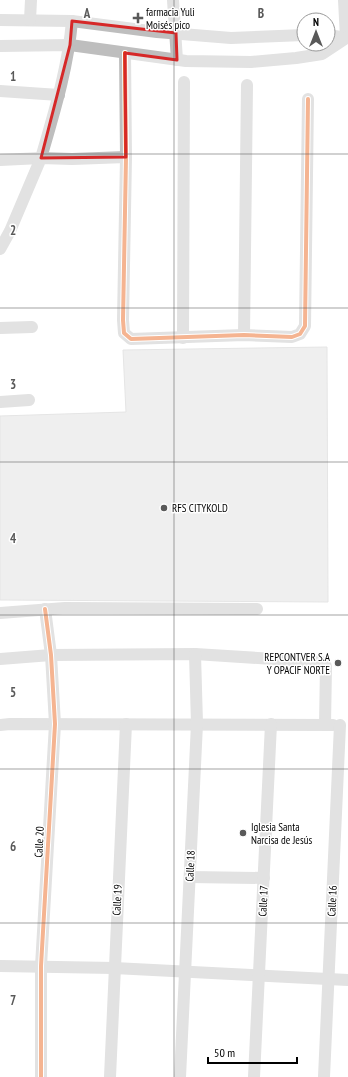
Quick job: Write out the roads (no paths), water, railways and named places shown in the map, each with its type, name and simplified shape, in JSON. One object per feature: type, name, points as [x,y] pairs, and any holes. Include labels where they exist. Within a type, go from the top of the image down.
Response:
[{"type":"street","points":[[30,20],[31,0]]},
{"type":"street","points":[[173,0],[177,60]]},
{"type":"street","points":[[344,0],[347,38]]},
{"type":"street","points":[[0,20],[72,21],[157,32],[231,38],[296,35]]},
{"type":"street","points":[[0,248],[5,231],[41,158],[59,95],[70,45],[72,21]]},
{"type":"street","points":[[336,36],[347,38]]},
{"type":"street","points":[[0,46],[70,45],[177,60],[251,62],[322,54],[347,38]]},
{"type":"street","points":[[124,53],[126,157],[123,320],[124,333],[131,339],[244,335],[292,337],[300,334],[304,326],[308,99]]},
{"type":"street","points":[[183,338],[184,82]]},
{"type":"street","points":[[244,335],[247,85]]},
{"type":"street","points":[[0,91],[59,95]]},
{"type":"street","points":[[0,160],[126,157]]},
{"type":"street","points":[[0,328],[32,327]]},
{"type":"street","points":[[0,402],[29,400]]},
{"type":"street","points":[[0,613],[65,608],[257,609]]},
{"type":"street","name":"Calle 20","points":[[41,1077],[41,966],[55,724],[51,655],[45,609]]},
{"type":"street","points":[[0,660],[51,655],[195,654],[321,662],[326,666],[325,725]]},
{"type":"street","name":"Calle 18","points":[[180,1077],[197,724],[195,654]]},
{"type":"street","name":"Calle 19","points":[[110,1077],[126,724]]},
{"type":"street","name":"Calle 17","points":[[254,1077],[271,724]]},
{"type":"street","points":[[0,725],[344,725]]},
{"type":"street","name":"Calle 16","points":[[324,1077],[328,979],[344,725]]},
{"type":"street","points":[[190,877],[264,878]]},
{"type":"street","points":[[0,966],[114,968],[348,980]]},
{"type":"place","name":"farmacia Yuli Moisés pico","points":[[138,18]]},
{"type":"place","name":"RFS CITYKOLD","points":[[164,508]]},
{"type":"place","name":"REPCONTVER S.A Y OPACIF NORTE","points":[[338,663]]},
{"type":"place","name":"Iglesia Santa Narcisa de Jesús","points":[[243,833]]}]
